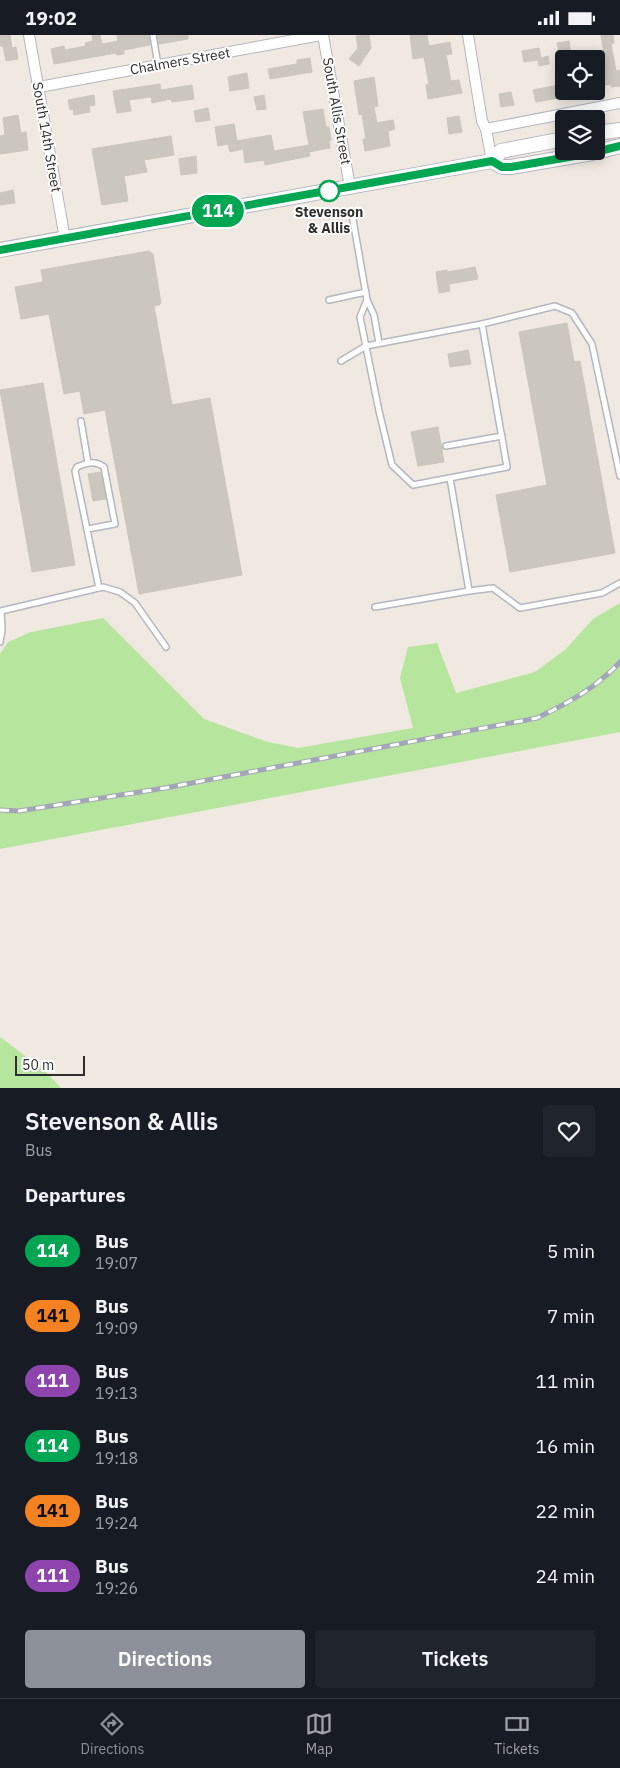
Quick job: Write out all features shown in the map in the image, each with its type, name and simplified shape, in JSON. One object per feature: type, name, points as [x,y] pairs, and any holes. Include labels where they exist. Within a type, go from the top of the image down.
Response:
[{"type":"main road","points":[[605,132],[620,130]]},
{"type":"main road","points":[[0,250],[492,161],[501,151],[555,141]]},
{"type":"main road","points":[[492,161],[502,167],[511,167],[592,153],[620,146]]},
{"type":"street","name":"South 14th Street","points":[[29,35],[65,239]]},
{"type":"street","name":"Chalmers Street","points":[[39,87],[322,35]]},
{"type":"street","name":"South Allis Street","points":[[322,35],[350,187]]},
{"type":"street","points":[[468,35],[482,121],[486,129],[492,161]]},
{"type":"street","points":[[486,129],[620,103]]},
{"type":"lane","points":[[153,35],[158,65]]},
{"type":"lane","points":[[353,220],[367,300],[374,315],[379,343]]},
{"type":"lane","points":[[329,300],[366,292]]},
{"type":"lane","points":[[367,300],[360,317],[392,465],[414,485],[508,467],[482,324]]},
{"type":"lane","points":[[341,361],[366,346],[482,324],[555,306],[572,313],[592,343],[620,476]]},
{"type":"lane","points":[[81,421],[88,463]]},
{"type":"lane","points":[[446,446],[502,436]]},
{"type":"lane","points":[[87,529],[115,524],[104,467],[99,463],[88,463],[76,467],[75,471],[99,588]]},
{"type":"lane","points":[[450,478],[469,591]]},
{"type":"lane","points":[[375,607],[493,588],[520,607],[602,593],[620,583]]},
{"type":"lane","points":[[0,642],[2,630],[1,611],[103,587],[120,592],[135,603],[166,647]]},
{"type":"green space","points":[[620,603],[620,732],[0,849],[0,654],[8,642],[31,632],[103,618],[204,719],[268,742],[298,748],[413,728],[400,678],[408,647],[437,643],[456,693],[535,672],[566,649],[593,619]]},
{"type":"green space","points":[[0,1037],[44,1070],[61,1088],[0,1088]]},
{"type":"building","points":[[0,35],[10,35],[12,48],[16,47],[18,59],[6,61],[3,46],[0,46]]},
{"type":"building","points":[[92,35],[100,35],[102,44],[118,41],[117,35],[149,35],[150,45],[124,50],[124,54],[117,55],[116,53],[54,64],[51,49],[64,46],[65,50],[86,46],[85,43],[93,41]]},
{"type":"building","points":[[157,35],[188,35],[188,39],[159,44]]},
{"type":"building","points":[[369,35],[371,48],[359,66],[349,59],[358,48],[356,36]]},
{"type":"building","points":[[410,35],[427,35],[429,46],[450,42],[452,54],[446,55],[451,81],[459,80],[462,93],[428,99],[426,85],[429,84],[424,57],[413,59]]},
{"type":"building","points":[[601,35],[613,35],[614,43],[611,44],[616,71],[620,70],[620,86],[611,87],[611,84],[605,85],[605,50],[603,50]]},
{"type":"building","points":[[569,41],[570,50],[558,50],[557,43]]},
{"type":"building","points":[[539,48],[541,58],[548,56],[549,64],[539,66],[538,60],[524,62],[522,51]]},
{"type":"building","points":[[310,58],[312,72],[270,79],[268,69],[297,64],[297,60]]},
{"type":"building","points":[[247,73],[249,88],[230,91],[228,77]]},
{"type":"building","points":[[374,77],[378,106],[374,107],[377,123],[393,120],[395,129],[388,131],[390,146],[365,151],[363,139],[366,139],[362,114],[359,115],[354,81]]},
{"type":"building","points":[[160,84],[161,90],[192,85],[194,99],[172,102],[171,99],[152,103],[151,97],[129,100],[131,111],[117,113],[113,91]]},
{"type":"building","points":[[555,86],[555,99],[536,102],[533,90]]},
{"type":"building","points":[[511,92],[514,105],[501,107],[499,94]]},
{"type":"building","points":[[94,95],[95,105],[89,106],[90,112],[74,115],[73,109],[70,110],[68,100]]},
{"type":"building","points":[[264,95],[266,109],[257,110],[254,97]]},
{"type":"building","points":[[208,108],[210,120],[196,122],[194,111]]},
{"type":"building","points":[[323,109],[326,127],[329,127],[331,140],[324,142],[329,141],[330,148],[309,152],[310,156],[265,165],[264,160],[245,163],[243,149],[230,152],[228,144],[218,146],[215,127],[234,124],[237,141],[271,135],[274,151],[309,145],[303,112]]},
{"type":"building","points":[[18,115],[21,133],[26,132],[28,150],[0,154],[0,136],[5,135],[3,118]]},
{"type":"building","points":[[459,116],[462,132],[449,134],[447,118]]},
{"type":"building","points":[[171,136],[174,155],[144,160],[147,172],[124,176],[128,201],[102,205],[92,149]]},
{"type":"building","points":[[196,156],[197,173],[181,175],[179,159]]},
{"type":"building","points":[[13,190],[15,203],[0,205],[0,193]]},
{"type":"building","points":[[149,251],[153,254],[161,303],[154,306],[172,405],[210,398],[242,575],[139,594],[105,410],[84,414],[80,391],[64,394],[49,314],[21,319],[15,287],[43,282],[41,270]]},
{"type":"building","points":[[475,267],[478,279],[449,284],[450,291],[439,293],[436,272],[447,270],[448,272]]},
{"type":"building","points":[[567,323],[574,362],[580,361],[615,553],[510,572],[496,495],[547,485],[519,332]]},
{"type":"building","points":[[468,350],[471,364],[450,367],[448,354]]},
{"type":"building","points":[[43,383],[75,565],[32,572],[0,390]]},
{"type":"building","points":[[438,427],[444,462],[418,466],[411,432]]},
{"type":"building","points":[[101,472],[106,499],[93,501],[88,474]]},
{"type":"railway","points":[[0,810],[19,811],[165,788],[537,718],[581,694],[601,680],[620,662]]},
{"type":"bus line","name":"114","points":[[0,250],[492,161],[502,167],[511,167],[592,153],[620,146]]},
{"type":"place","name":"Stevenson & Allis","points":[[329,191]]}]
